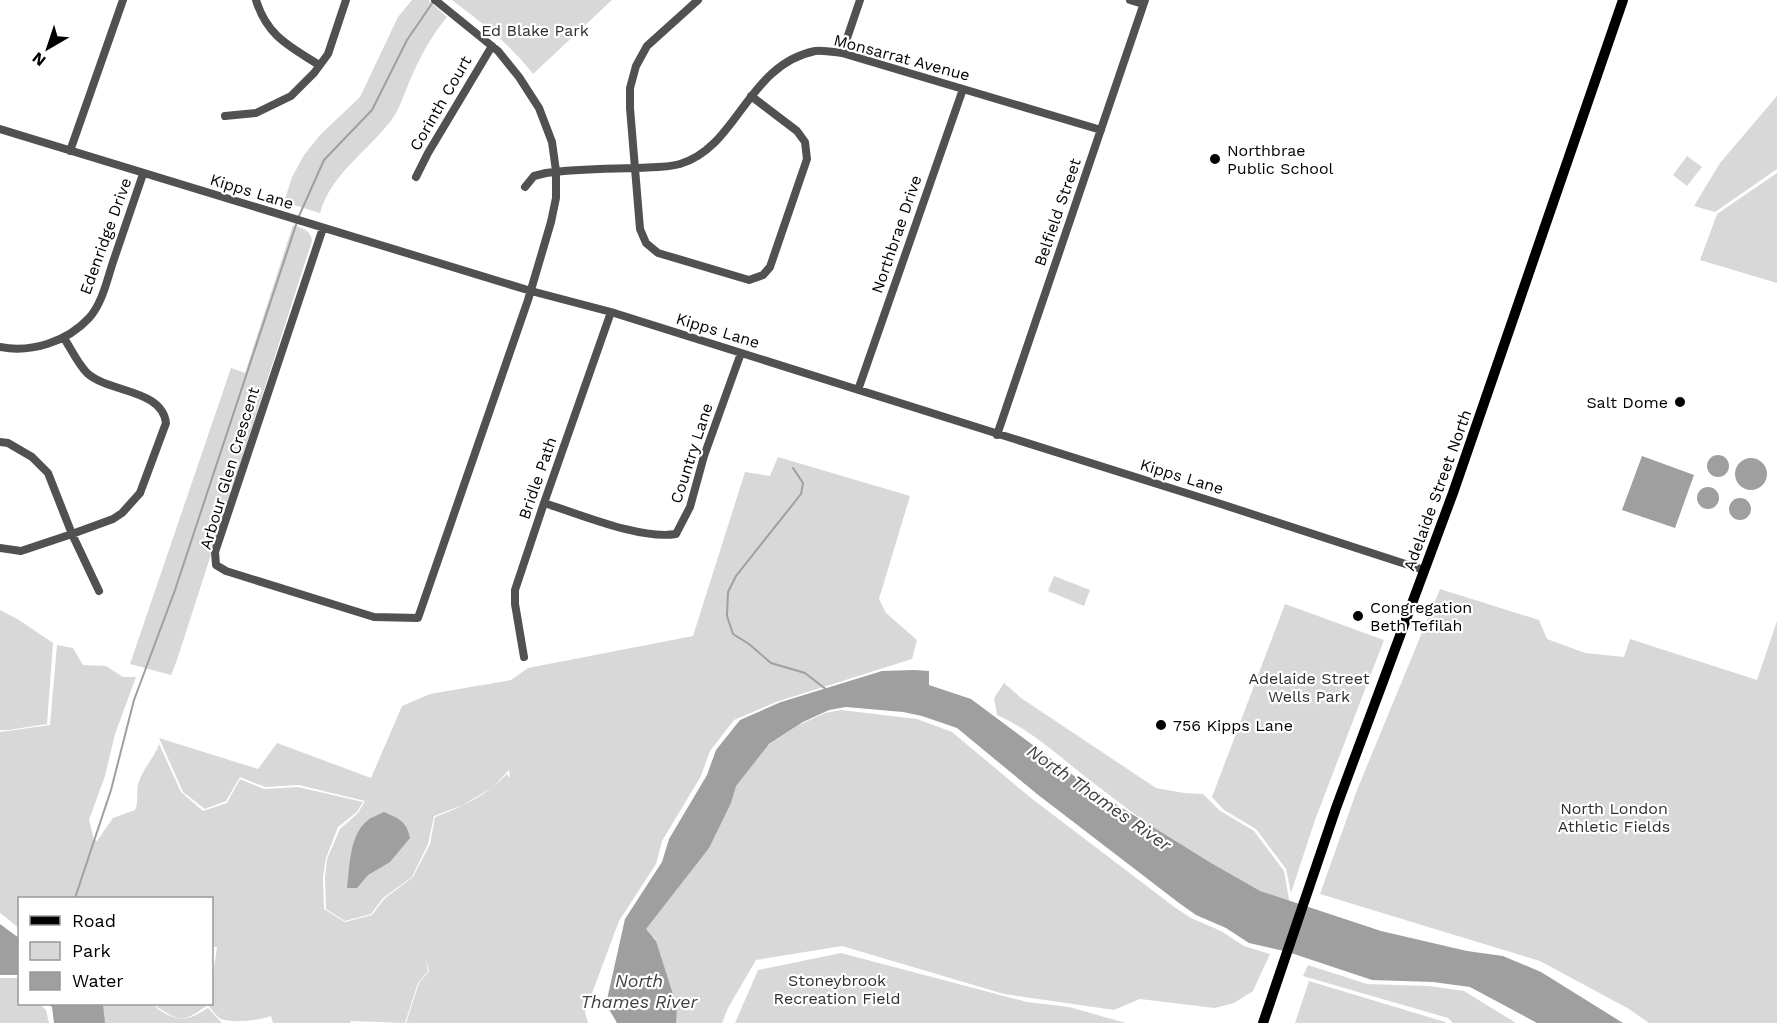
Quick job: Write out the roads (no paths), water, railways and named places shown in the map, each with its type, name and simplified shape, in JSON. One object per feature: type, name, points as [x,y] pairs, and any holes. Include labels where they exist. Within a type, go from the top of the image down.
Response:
[{"type":"main road","name":"Adelaide Street North","points":[[1263,1023],[1336,808],[1481,414],[1623,0]]},
{"type":"street","points":[[70,151],[123,0]]},
{"type":"street","points":[[256,0],[262,18],[279,39],[319,65]]},
{"type":"street","points":[[225,116],[256,113],[291,96],[314,73],[328,54],[346,0]]},
{"type":"street","points":[[698,0],[647,46],[636,66],[630,88],[640,229],[646,243],[658,253],[749,280],[763,275],[770,267],[807,159],[805,141],[797,131],[751,96]]},
{"type":"street","points":[[842,53],[860,0]]},
{"type":"street","points":[[1130,0],[1144,2]]},
{"type":"street","points":[[437,1],[492,46],[519,77],[539,108],[552,142],[556,171],[556,198],[531,291]]},
{"type":"street","name":"Belfield Street","points":[[997,435],[1144,2]]},
{"type":"street","name":"Corinth Court","points":[[416,177],[492,46]]},
{"type":"street","name":"Monsarrat Avenue","points":[[525,187],[534,176],[556,171],[680,164],[703,152],[720,137],[770,74],[791,58],[817,51],[842,53],[1101,130]]},
{"type":"street","name":"Northbrae Drive","points":[[858,390],[963,88]]},
{"type":"street","name":"Kipps Lane","points":[[0,129],[531,291],[610,312],[1424,570]]},
{"type":"street","name":"Edenridge Drive","points":[[0,347],[11,350],[30,349],[64,338],[90,317],[103,292],[143,174]]},
{"type":"street","name":"Arbour Glen Crescent","points":[[323,228],[215,552],[216,565],[226,571],[374,617],[418,618],[531,291]]},
{"type":"street","name":"Bridle Path","points":[[524,657],[515,595],[543,503],[610,312]]},
{"type":"street","points":[[0,548],[21,551],[113,519],[130,506],[140,493],[166,423],[165,413],[150,399],[100,382],[86,372],[64,338]]},
{"type":"street","name":"Country Lane","points":[[543,503],[637,531],[664,536],[676,534],[690,507],[704,456],[741,353]]},
{"type":"street","points":[[0,442],[8,443],[32,457],[48,473],[72,534],[99,591]]},
{"type":"water","points":[[1718,455],[1726,458],[1729,466],[1726,474],[1718,477],[1710,474],[1707,466],[1710,458]]},
{"type":"water","points":[[1642,456],[1694,475],[1675,528],[1622,510]]},
{"type":"water","points":[[1751,458],[1762,463],[1767,474],[1762,485],[1751,490],[1740,485],[1735,474],[1740,463]]},
{"type":"water","points":[[1708,487],[1716,490],[1719,498],[1716,506],[1708,509],[1700,506],[1697,498],[1700,490]]},
{"type":"water","points":[[1740,498],[1748,501],[1751,509],[1748,517],[1740,520],[1732,517],[1729,509],[1732,501]]},
{"type":"water","name":"North Thames River","points":[[882,671],[929,671],[929,685],[971,699],[1093,790],[1260,891],[1381,931],[1467,951],[1503,956],[1541,972],[1623,1023],[1537,1023],[1470,987],[1433,982],[1372,980],[1288,952],[1249,943],[1226,928],[1196,915],[1179,903],[1037,794],[957,728],[903,712],[846,707],[829,710],[803,722],[769,744],[736,786],[731,803],[709,848],[646,929],[656,941],[677,1007],[676,1023],[617,1023],[606,1004],[625,919],[662,862],[669,839],[707,775],[716,750],[740,720],[781,702]]},
{"type":"water","points":[[384,812],[404,824],[410,838],[390,862],[368,875],[357,888],[347,888],[351,852],[357,835],[361,827],[369,820]]},
{"type":"water","points":[[0,924],[18,937],[18,975],[0,975]]},
{"type":"water","points":[[49,1005],[103,1005],[105,1023],[54,1023],[52,1007]]},
{"type":"waterway","points":[[299,216],[324,160],[372,110],[407,40],[433,2]]},
{"type":"waterway","points":[[75,897],[111,790],[134,700],[175,590],[297,222]]},
{"type":"waterway","points":[[793,468],[803,483],[801,494],[736,576],[728,592],[727,616],[733,634],[771,663],[805,673],[827,690]]},
{"type":"place","name":"Northbrae Public School","points":[[1215,159]]},
{"type":"place","name":"Salt Dome","points":[[1680,402]]},
{"type":"place","name":"Congregation Beth Tefilah","points":[[1358,616]]},
{"type":"place","name":"756 Kipps Lane","points":[[1161,725]]},
{"type":"park label","name":"Ed Blake Park","points":[[535,30]]},
{"type":"park label","name":"Adelaide Street Wells Park","points":[[1309,687]]},
{"type":"park label","name":"North London Athletic Fields","points":[[1614,817]]},
{"type":"park label","name":"Stoneybrook Recreation Field","points":[[837,989]]}]
